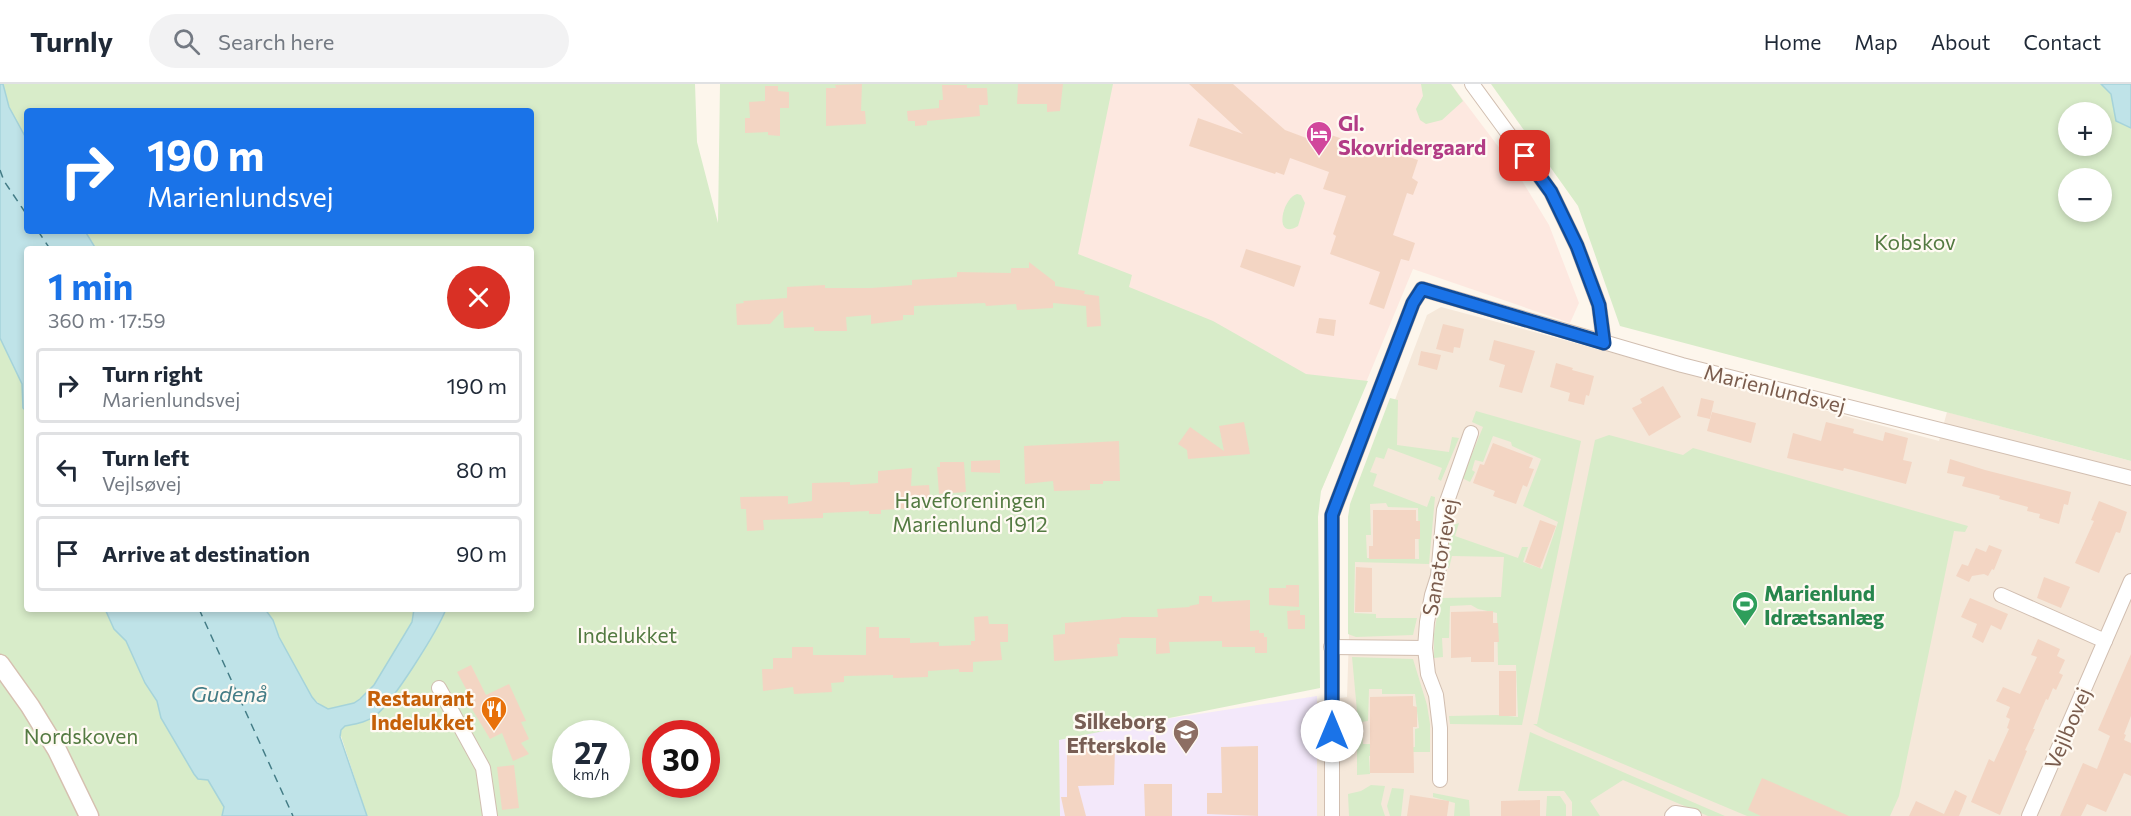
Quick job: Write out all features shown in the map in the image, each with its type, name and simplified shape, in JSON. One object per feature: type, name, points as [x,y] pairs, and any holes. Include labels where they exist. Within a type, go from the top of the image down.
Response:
[{"type":"street","points":[[1472,84],[1551,192],[1577,246],[1599,305],[1604,343]]},
{"type":"street","name":"Marienlundsvej","points":[[1331,647],[1332,515],[1410,313],[1422,289],[1604,343],[1705,370],[2131,478]]},
{"type":"street","name":"Sanatorievej","points":[[1440,780],[1440,728],[1436,694],[1428,674],[1425,648],[1432,595],[1438,576],[1444,510],[1471,433]]},
{"type":"street","name":"Vejlbovej","points":[[2029,816],[2131,580]]},
{"type":"street","points":[[2001,596],[2104,641]]},
{"type":"street","points":[[1332,816],[1331,647],[1425,648]]},
{"type":"street","points":[[0,664],[30,706],[57,750],[89,816]]},
{"type":"street","points":[[439,688],[483,768],[490,816]]},
{"type":"street","points":[[1672,816],[1675,813],[1694,816]]},
{"type":"shaded area","points":[[1088,84],[1451,84],[1513,166],[1549,225],[1579,303],[1570,323],[1413,269],[1321,491],[1055,259]]},
{"type":"shaded area","points":[[1441,307],[1939,441],[1947,412],[2131,461],[2131,816],[1060,816],[1058,740],[1347,697],[1353,511],[1427,315]]},
{"type":"shaded area","name":"Silkeborg Efterskole","points":[[1317,696],[1317,816],[1056,816],[1055,736]]},
{"type":"green space","name":"Haveforeningen Marienlund 1912","points":[[3,84],[695,84],[697,142],[718,223],[720,84],[1113,84],[1078,254],[1132,275],[1129,287],[1213,321],[1306,374],[1368,381],[1321,491],[1318,517],[1320,688],[1059,740],[1060,816],[367,816],[340,733],[323,707],[312,697],[267,612],[534,612],[534,246],[94,246],[87,234],[534,234],[534,108],[24,108],[24,134],[9,107]]},
{"type":"green space","points":[[1421,84],[1451,84],[1463,101],[1442,120],[1426,124],[1420,120],[1416,109],[1423,96]]},
{"type":"green space","name":"Kobskov","points":[[1491,84],[2131,84],[2131,461],[1620,326],[1578,206]]},
{"type":"green space","points":[[1297,194],[1301,195],[1305,203],[1298,226],[1285,228],[1284,210],[1287,203]]},
{"type":"green space","name":"Nordskoven","points":[[0,338],[23,384],[24,612],[106,612],[114,629],[126,641],[145,683],[157,701],[161,718],[198,779],[208,780],[224,807],[222,816],[0,816]]},
{"type":"green space","points":[[1390,398],[1398,400],[1397,445],[1449,452],[1452,437],[1459,438],[1441,481],[1438,479],[1442,468],[1388,448],[1384,459],[1376,457],[1370,472],[1377,474],[1373,486],[1427,507],[1431,496],[1435,497],[1429,564],[1355,562],[1354,613],[1376,614],[1376,618],[1417,618],[1413,635],[1356,637],[1348,634],[1350,504]],"holes":[[[1386,503],[1388,507],[1418,508],[1419,559],[1367,558],[1366,535],[1371,535],[1370,504]]]},
{"type":"green space","points":[[1476,411],[1581,441],[1522,725],[1450,724],[1449,716],[1518,717],[1516,665],[1498,665],[1497,613],[1471,605],[1450,606],[1449,638],[1442,638],[1443,657],[1434,658],[1434,634],[1440,598],[1501,597],[1504,557],[1452,556],[1449,568],[1447,568],[1450,526],[1459,523],[1455,536],[1518,558],[1522,547],[1528,547],[1523,562],[1542,569],[1558,522],[1523,506],[1541,459],[1512,446],[1511,442],[1493,436],[1483,462],[1475,460],[1472,470],[1475,472],[1470,482],[1462,478],[1483,427],[1472,422]]},
{"type":"green space","name":"Marienlund Idrætsanlæg","points":[[1609,435],[1683,455],[1693,448],[1968,526],[1965,532],[1954,531],[1899,796],[1890,816],[1747,816],[1547,732],[1533,724],[1537,724],[1595,440]]},
{"type":"green space","points":[[1352,657],[1413,659],[1427,705],[1430,752],[1411,752],[1397,748],[1415,747],[1415,729],[1419,728],[1415,694],[1382,694],[1382,689],[1369,689],[1368,721],[1361,722],[1363,744],[1387,744],[1390,754],[1369,756],[1370,774],[1357,775],[1357,711]]},
{"type":"green space","points":[[1530,732],[1725,816],[1708,816],[1623,780],[1590,801],[1600,816],[1572,816],[1572,802],[1564,791],[1518,791]]},
{"type":"green space","points":[[1371,785],[1385,786],[1381,804],[1385,816],[1349,816],[1348,794],[1361,791]]},
{"type":"green space","points":[[1392,788],[1404,789],[1401,816],[1390,816],[1387,806]]},
{"type":"green space","points":[[1433,793],[1469,800],[1470,816],[1454,816],[1455,803],[1433,797]]},
{"type":"green space","points":[[1547,796],[1560,796],[1566,805],[1566,816],[1546,816]]},
{"type":"water","points":[[0,84],[3,84],[9,107],[24,134],[24,234],[87,234],[94,246],[24,246],[24,409],[22,384],[0,338]]},
{"type":"water","points":[[2101,84],[2131,84],[2131,128],[2116,121],[2111,94]]},
{"type":"water","name":"Gudenå","points":[[106,612],[267,612],[312,697],[328,709],[354,703],[374,685],[412,622],[414,612],[444,612],[414,665],[384,708],[369,719],[345,726],[341,730],[340,737],[367,816],[222,816],[224,807],[208,780],[198,779],[194,774],[161,718],[157,701],[145,683],[126,641],[114,629]]},
{"type":"building","points":[[862,84],[861,111],[865,111],[866,124],[826,126],[826,88],[836,88],[835,85]]},
{"type":"building","points":[[1018,84],[1063,84],[1060,111],[1047,112],[1047,104],[1017,104]]},
{"type":"building","points":[[1189,84],[1233,84],[1285,130],[1309,139],[1313,129],[1388,154],[1389,150],[1418,160],[1412,178],[1418,182],[1413,195],[1407,193],[1393,235],[1415,243],[1409,261],[1401,259],[1384,309],[1369,304],[1380,272],[1330,254],[1336,236],[1333,234],[1346,196],[1323,189],[1329,172],[1290,158],[1284,175],[1276,172],[1275,174],[1189,146],[1198,118],[1243,134]]},
{"type":"building","points":[[942,85],[987,88],[988,105],[979,105],[980,116],[927,121],[927,125],[915,126],[915,121],[908,121],[907,111],[939,108],[939,100],[943,100]]},
{"type":"building","points":[[765,86],[778,86],[778,91],[789,92],[789,108],[780,108],[780,136],[768,135],[768,132],[745,133],[745,118],[750,118],[749,102],[765,101]]},
{"type":"building","points":[[1246,249],[1301,266],[1294,287],[1240,267]]},
{"type":"building","points":[[1029,262],[1055,282],[1055,286],[1099,296],[1101,326],[1087,327],[1086,306],[1053,303],[1053,308],[1017,310],[1016,304],[914,306],[914,315],[903,315],[903,320],[871,324],[871,315],[846,317],[847,331],[814,331],[814,327],[784,328],[783,310],[770,324],[737,325],[736,304],[744,303],[743,301],[787,298],[787,287],[825,285],[825,288],[871,288],[912,285],[912,280],[957,277],[957,272],[1011,273],[1011,268],[1029,268]]},
{"type":"building","points":[[1319,318],[1336,320],[1334,336],[1316,333]]},
{"type":"building","points":[[1443,324],[1464,329],[1460,348],[1454,347],[1453,353],[1436,349]]},
{"type":"building","points":[[1494,340],[1535,351],[1522,393],[1499,387],[1505,365],[1489,360]]},
{"type":"building","points":[[1421,351],[1441,355],[1437,370],[1418,365]]},
{"type":"building","points":[[1556,363],[1594,376],[1584,405],[1568,401],[1570,393],[1550,387]]},
{"type":"building","points":[[1663,386],[1681,417],[1649,436],[1632,408],[1642,403],[1640,399]]},
{"type":"building","points":[[1701,398],[1714,401],[1710,419],[1697,416]]},
{"type":"building","points":[[1712,412],[1756,423],[1751,443],[1707,431]]},
{"type":"building","points":[[1244,422],[1250,454],[1188,459],[1187,450],[1178,444],[1190,427],[1224,451],[1219,426]]},
{"type":"building","points":[[1826,422],[1854,429],[1853,433],[1883,441],[1885,432],[1908,438],[1903,460],[1912,462],[1906,484],[1844,468],[1843,471],[1787,458],[1793,433],[1821,441]]},
{"type":"building","points":[[1119,441],[1120,481],[1090,484],[1090,490],[1054,491],[1053,481],[1025,484],[1024,446]]},
{"type":"building","points":[[1493,443],[1533,458],[1529,468],[1534,469],[1527,487],[1523,485],[1516,504],[1493,496],[1495,491],[1473,483],[1480,464],[1484,465]]},
{"type":"building","points":[[1950,459],[2071,492],[2068,505],[2064,504],[2059,524],[2039,518],[2040,514],[2027,511],[2028,507],[1999,499],[2000,496],[1962,486],[1965,477],[1947,473]]},
{"type":"building","points":[[1000,460],[1000,473],[971,472],[971,461]]},
{"type":"building","points":[[940,462],[964,462],[966,492],[939,494],[937,467],[940,467]]},
{"type":"building","points":[[912,468],[911,486],[929,485],[931,507],[881,510],[881,514],[869,514],[869,511],[823,513],[823,518],[763,520],[764,530],[747,531],[746,509],[741,509],[740,497],[788,496],[788,504],[812,501],[812,483],[850,482],[850,485],[878,483],[878,471]]},
{"type":"building","points":[[2099,501],[2127,512],[2120,533],[2116,532],[2099,573],[2075,563],[2094,521],[2091,520]]},
{"type":"building","points":[[1373,510],[1416,510],[1416,521],[1420,521],[1420,539],[1415,539],[1415,559],[1369,559],[1369,546],[1373,546]]},
{"type":"building","points":[[1540,520],[1556,526],[1540,568],[1525,562]]},
{"type":"building","points":[[1989,545],[2002,550],[1994,570],[1992,569],[1988,576],[1984,574],[1972,576],[1969,582],[1956,576],[1962,564],[1968,566],[1976,548],[1986,552]]},
{"type":"building","points":[[1356,567],[1372,568],[1372,612],[1355,612]]},
{"type":"building","points":[[2044,577],[2070,587],[2061,608],[2037,598]]},
{"type":"building","points":[[1286,585],[1299,585],[1299,607],[1269,605],[1269,588],[1286,588]]},
{"type":"building","points":[[1199,596],[1212,596],[1212,602],[1250,600],[1250,631],[1259,630],[1259,633],[1264,633],[1264,637],[1267,637],[1267,653],[1255,653],[1255,647],[1222,647],[1222,641],[1169,642],[1170,653],[1156,654],[1156,638],[1119,638],[1118,656],[1054,661],[1053,635],[1065,634],[1065,623],[1121,617],[1158,617],[1157,609],[1190,607],[1199,604]]},
{"type":"building","points":[[1970,598],[2008,614],[2001,630],[1991,625],[1983,643],[1972,637],[1977,624],[1961,617]]},
{"type":"building","points":[[1300,610],[1300,615],[1305,615],[1305,629],[1288,629],[1287,611]]},
{"type":"building","points":[[1493,611],[1493,623],[1498,623],[1499,642],[1494,642],[1494,662],[1471,662],[1471,657],[1451,658],[1451,612]]},
{"type":"building","points":[[988,616],[989,624],[1008,624],[1008,642],[1000,642],[1002,660],[973,662],[973,672],[959,672],[959,669],[928,671],[928,677],[844,676],[844,682],[831,683],[832,692],[794,694],[793,687],[763,691],[762,669],[773,669],[773,658],[792,658],[792,647],[813,647],[813,655],[866,655],[866,627],[879,627],[879,638],[910,638],[910,643],[939,642],[939,646],[971,645],[971,641],[975,641],[974,617]]},
{"type":"building","points":[[2038,639],[2060,649],[2057,656],[2065,660],[2059,673],[2063,675],[2056,690],[2053,688],[2048,700],[2046,699],[2000,815],[1971,802],[1989,759],[1994,762],[2009,729],[2007,728],[2010,719],[2006,717],[2010,707],[1996,701],[2003,687],[2020,694],[2037,657],[2031,655]]},
{"type":"building","points":[[2131,654],[2131,716],[2124,740],[2131,743],[2131,776],[2124,773],[2106,812],[2087,804],[2081,816],[2060,816],[2083,763],[2097,769],[2110,736],[2098,730]]},
{"type":"building","points":[[471,665],[486,695],[509,684],[526,721],[521,722],[529,739],[521,743],[529,754],[513,761],[502,733],[490,739],[469,704],[473,702],[457,672]]},
{"type":"building","points":[[1499,671],[1516,671],[1516,716],[1499,716]]},
{"type":"building","points":[[1413,696],[1413,706],[1417,707],[1417,727],[1413,727],[1414,773],[1370,773],[1370,697]]},
{"type":"building","points":[[1258,746],[1258,816],[1207,814],[1207,793],[1222,793],[1221,747]]},
{"type":"building","points":[[1067,748],[1115,748],[1114,785],[1078,786],[1086,816],[1065,816],[1061,797],[1067,797]]},
{"type":"building","points":[[514,765],[519,808],[502,810],[497,767]]},
{"type":"building","points":[[1762,778],[1849,816],[1761,816],[1748,810]]},
{"type":"building","points":[[1144,784],[1172,784],[1172,816],[1145,816]]},
{"type":"building","points":[[1955,790],[1967,796],[1959,816],[1909,816],[1916,801],[1944,814]]},
{"type":"building","points":[[1410,795],[1449,801],[1447,816],[1407,816]]},
{"type":"building","points":[[1540,800],[1540,816],[1501,816],[1501,801]]},
{"type":"ferry route","points":[[0,170],[4,181],[24,211]]},
{"type":"ferry route","points":[[40,234],[48,246]]},
{"type":"ferry route","points":[[200,612],[293,816]]},
{"type":"place","name":"Gl. Skovridergaard","points":[[1319,157]]},
{"type":"place","name":"Marienlund Idrætsanlæg","points":[[1745,627]]},
{"type":"place","name":"Restaurant Indelukket","points":[[494,732]]},
{"type":"place","name":"Silkeborg Efterskole","points":[[1186,755]]},
{"type":"route","points":[[1332,731],[1332,515],[1413,303],[1422,289],[1604,343],[1599,305],[1577,246],[1551,192],[1525,156]]},
{"type":"park label","name":"Indelukket","points":[[627,634]]}]
